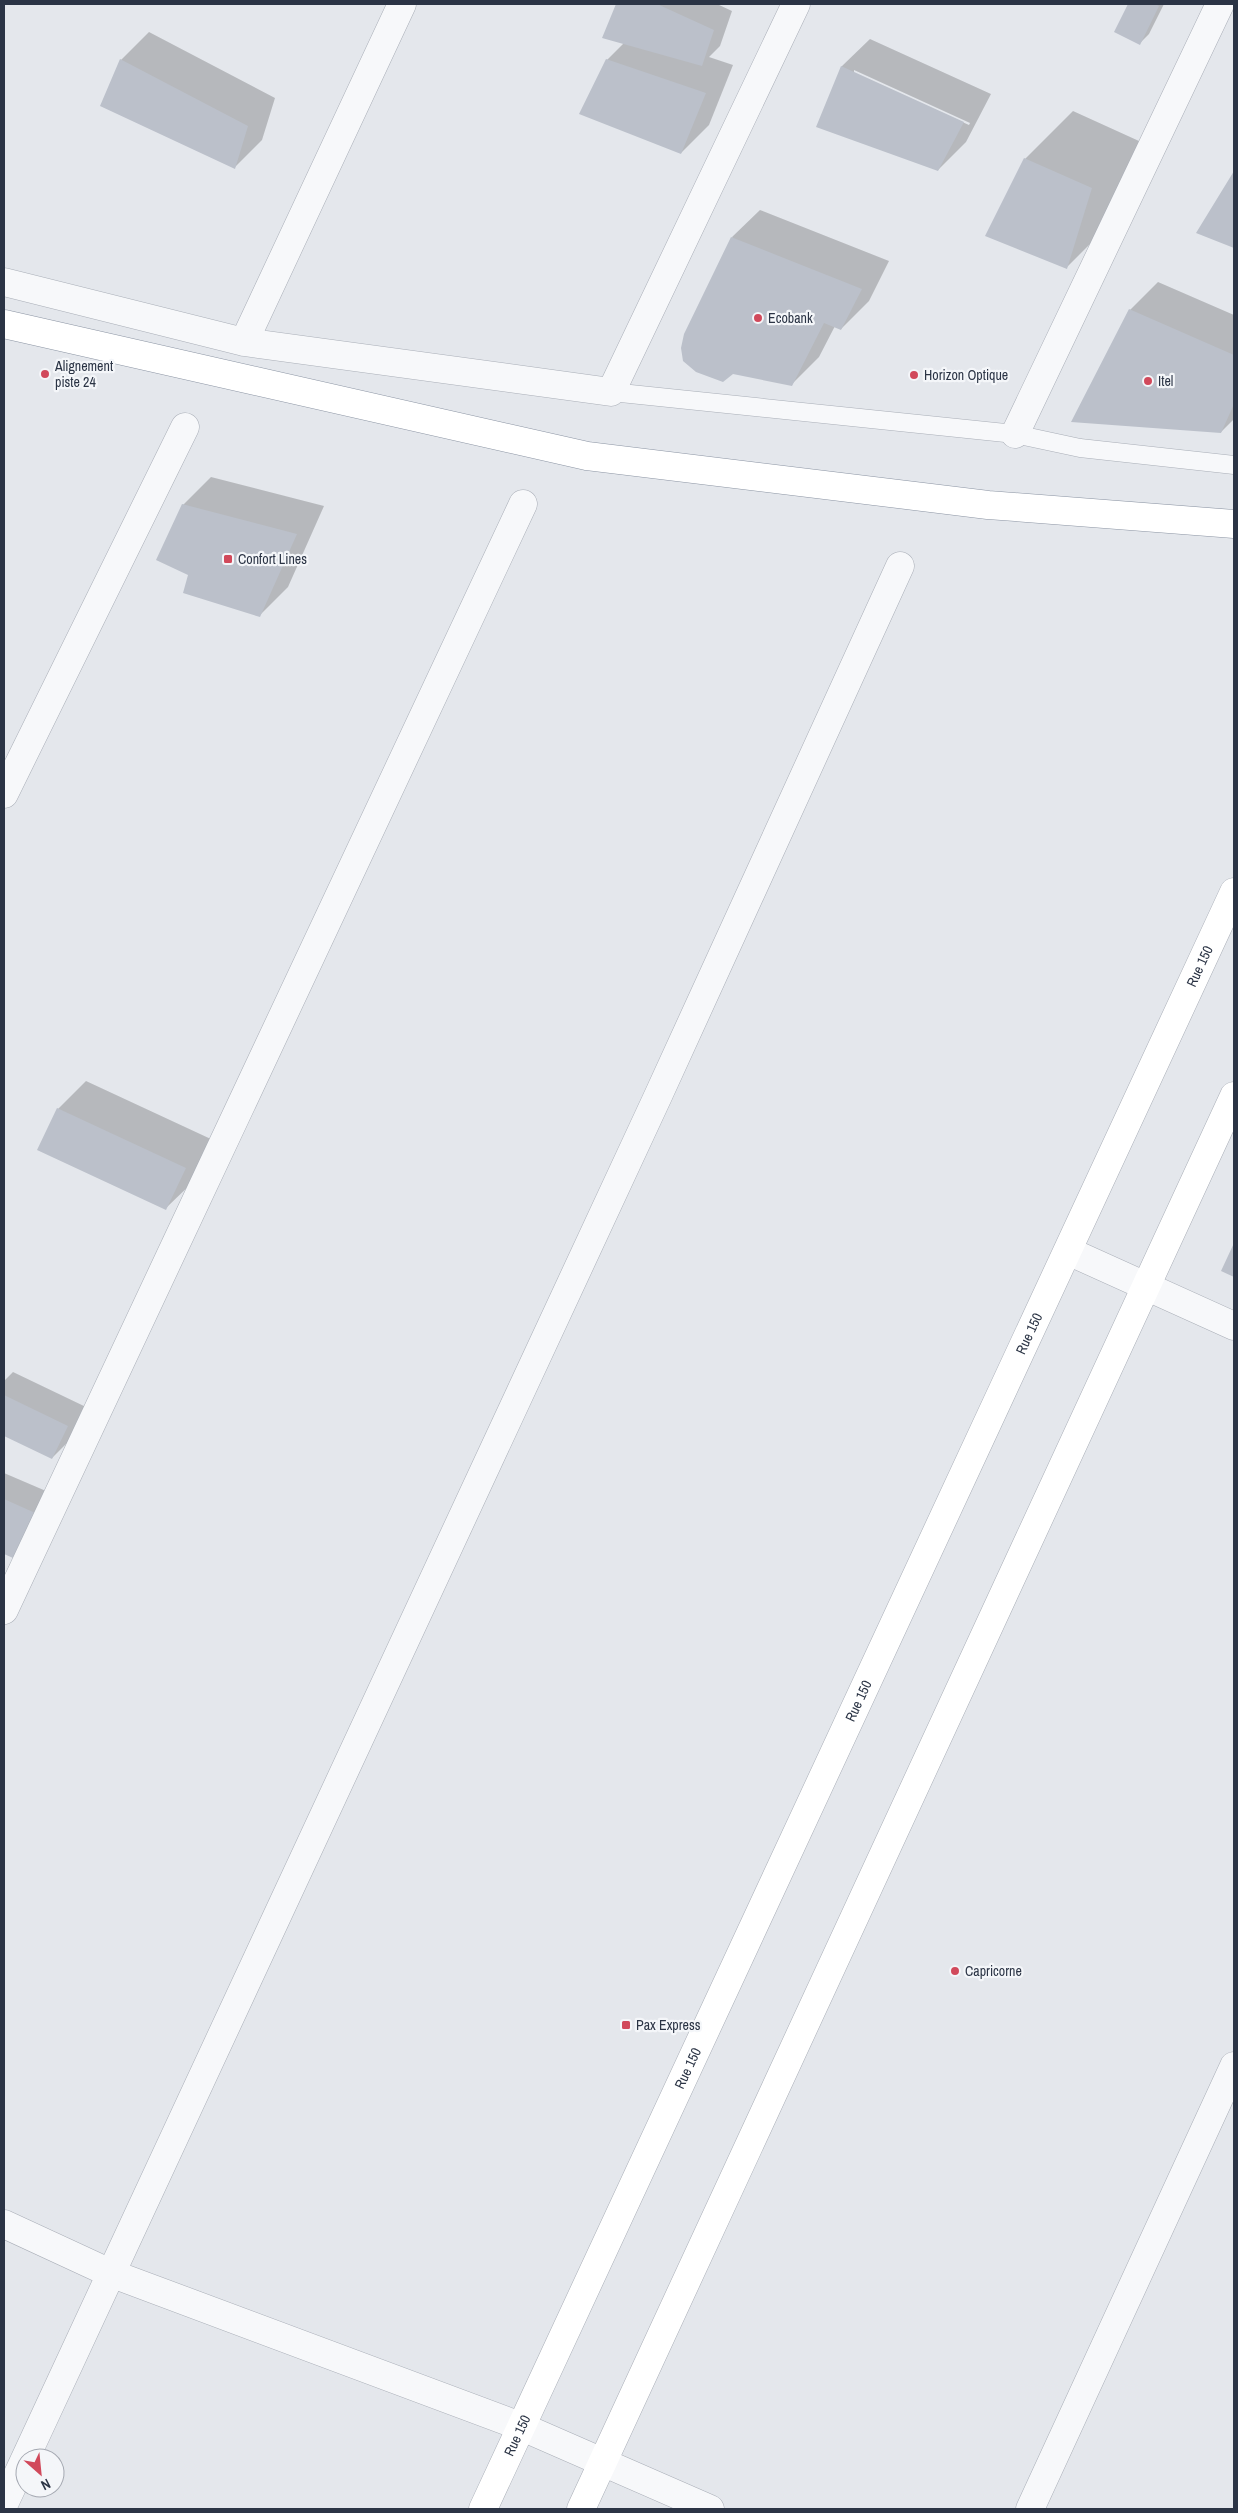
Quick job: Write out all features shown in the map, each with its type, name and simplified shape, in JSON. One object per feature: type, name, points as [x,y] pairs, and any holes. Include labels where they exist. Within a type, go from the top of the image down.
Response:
[{"type":"main road","points":[[4,324],[587,456],[988,505],[1234,524]]},
{"type":"main road","name":"Rue 150","points":[[483,2509],[1234,892]]},
{"type":"main road","points":[[581,2509],[1234,1096]]},
{"type":"street","points":[[244,342],[402,4]]},
{"type":"street","points":[[4,282],[244,342],[611,392],[796,4]]},
{"type":"street","points":[[1016,434],[1220,4]]},
{"type":"street","points":[[4,794],[185,426]]},
{"type":"street","points":[[4,1610],[523,504]]},
{"type":"street","points":[[4,2504],[110,2272],[654,1106],[900,566]]},
{"type":"street","points":[[1068,1251],[1234,1326]]},
{"type":"street","points":[[1030,2509],[1234,2066]]},
{"type":"street","points":[[4,2224],[110,2272],[520,2426],[710,2509]]},
{"type":"lane","points":[[611,392],[1016,434],[1080,448],[1234,465]]},
{"type":"building","points":[[616,4],[657,4],[714,30],[702,66],[602,38]]},
{"type":"building","points":[[1128,4],[1155,4],[1159,6],[1140,45],[1114,32]]},
{"type":"building","points":[[120,59],[248,126],[235,169],[100,106]]},
{"type":"building","points":[[606,59],[706,93],[681,154],[579,114]]},
{"type":"building","points":[[841,66],[964,122],[938,171],[816,127]]},
{"type":"building","points":[[1024,158],[1092,188],[1067,269],[985,236]]},
{"type":"building","points":[[1234,171],[1234,248],[1196,233]]},
{"type":"building","points":[[731,237],[862,289],[841,330],[824,323],[792,386],[733,374],[723,382],[696,372],[683,361],[681,348],[684,334]]},
{"type":"building","points":[[1129,309],[1234,355],[1234,404],[1221,433],[1071,422]]},
{"type":"building","points":[[182,504],[297,534],[260,617],[183,593],[188,575],[156,560]]},
{"type":"building","points":[[57,1108],[186,1168],[166,1210],[37,1150]]},
{"type":"building","points":[[1234,1243],[1234,1277],[1221,1271]]},
{"type":"building","points":[[4,1395],[68,1426],[52,1459],[4,1436]]},
{"type":"building","points":[[4,1499],[42,1516],[20,1561],[4,1554]]},
{"type":"place","name":"Ecobank","points":[[758,318]]},
{"type":"place","name":"Alignement piste 24","points":[[45,374]]},
{"type":"place","name":"Horizon Optique","points":[[914,375]]},
{"type":"place","name":"Itel","points":[[1148,381]]},
{"type":"place","name":"Confort Lines","points":[[228,559]]},
{"type":"place","name":"Capricorne","points":[[955,1971]]},
{"type":"place","name":"Pax Express","points":[[626,2025]]}]
